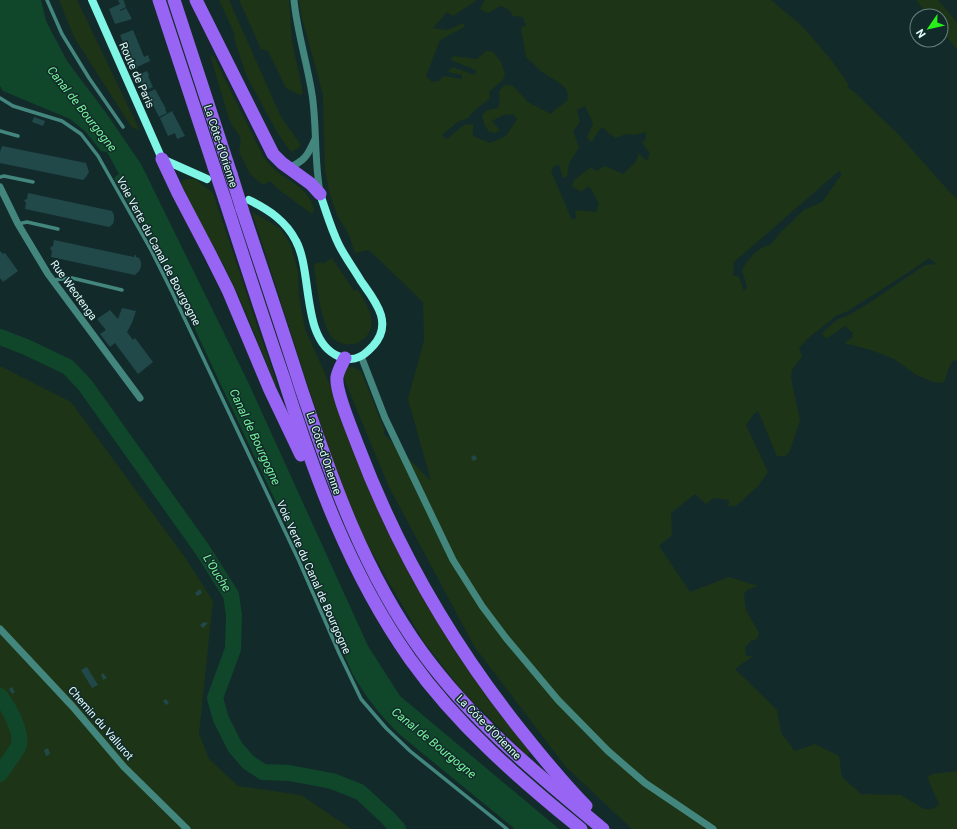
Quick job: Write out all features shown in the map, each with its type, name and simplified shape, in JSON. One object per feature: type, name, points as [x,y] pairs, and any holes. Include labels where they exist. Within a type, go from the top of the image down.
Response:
[{"type":"highway","name":"La Côte-d'Orienne","points":[[159,0],[303,440],[348,553],[364,586],[382,617],[411,661],[457,716],[501,761],[581,829]]},
{"type":"highway","name":"La Côte-d'Orienne","points":[[174,0],[231,174],[246,205],[322,450],[337,492],[354,532],[384,593],[422,652],[466,706],[515,755],[604,829]]},
{"type":"highway","points":[[196,0],[270,150],[276,158],[311,184],[320,194]]},
{"type":"highway","points":[[162,159],[178,194],[228,290],[270,390],[348,553]]},
{"type":"highway","points":[[346,358],[338,373],[337,383],[352,428],[396,534],[436,606],[474,666],[514,722],[540,755],[575,794],[610,829]]},
{"type":"main road","name":"Route de Paris","points":[[92,0],[162,159]]},
{"type":"main road","points":[[162,159],[207,179]]},
{"type":"main road","points":[[246,205],[272,214],[281,220],[291,232],[300,248],[304,261],[312,315],[318,335],[329,350],[339,357],[352,359],[361,356],[371,348],[379,338],[382,325],[381,314],[340,246],[328,221],[320,194]]},
{"type":"street","points":[[294,0],[312,93],[320,194]]},
{"type":"street","points":[[288,168],[303,160],[310,151],[316,137]]},
{"type":"street","name":"Rue Weotenga","points":[[0,187],[18,224],[53,280],[140,398]]},
{"type":"street","points":[[361,356],[385,418],[453,560],[482,606],[506,638],[558,700],[624,766],[663,796],[713,829]]},
{"type":"street","name":"Chemin du Vallurot","points":[[0,628],[73,706],[124,767],[187,829]]},
{"type":"lane","points":[[47,0],[62,34],[89,78],[123,127]]},
{"type":"lane","name":"Voie Verte du Canal de Bourgogne","points":[[0,98],[12,106],[62,121],[81,134],[98,156],[151,250],[172,292],[299,562],[361,699],[386,728],[410,751],[507,829]]},
{"type":"lane","points":[[0,131],[18,136]]},
{"type":"lane","points":[[0,177],[4,176],[33,182]]},
{"type":"lane","points":[[18,224],[27,222],[58,229]]},
{"type":"lane","points":[[53,280],[72,278],[122,290]]},
{"type":"shaded area","points":[[59,0],[77,0],[140,131],[132,127],[127,120],[74,37]]},
{"type":"shaded area","points":[[219,0],[229,0],[281,117],[301,145],[291,152],[278,134],[247,77],[234,39],[235,35]]},
{"type":"shaded area","points":[[239,0],[289,0],[292,41],[303,93],[300,95],[286,88],[268,51],[261,49]]},
{"type":"shaded area","points":[[299,0],[477,0],[453,16],[447,12],[433,28],[447,30],[464,23],[464,27],[440,40],[426,76],[432,82],[439,81],[443,76],[462,79],[462,75],[448,72],[452,67],[475,75],[476,70],[451,60],[453,56],[477,59],[486,51],[493,52],[501,62],[505,74],[503,80],[489,92],[490,98],[468,118],[459,121],[442,135],[447,139],[464,125],[473,124],[473,136],[490,143],[506,136],[517,119],[513,114],[503,115],[492,121],[500,130],[495,133],[489,132],[484,124],[482,115],[487,110],[498,108],[500,102],[499,92],[504,85],[513,86],[528,102],[551,114],[568,99],[567,91],[561,84],[542,72],[526,57],[521,28],[526,26],[523,17],[513,16],[509,10],[501,6],[487,13],[480,9],[485,0],[771,0],[801,25],[829,57],[849,85],[847,87],[898,134],[957,199],[957,361],[954,360],[952,362],[943,383],[934,382],[916,375],[894,359],[871,350],[844,343],[852,338],[853,333],[845,326],[826,339],[822,333],[838,319],[847,316],[869,303],[925,265],[936,264],[929,258],[848,311],[836,316],[807,339],[799,348],[802,356],[792,370],[791,378],[800,420],[790,451],[785,456],[777,456],[758,411],[746,425],[768,472],[758,486],[736,506],[728,506],[729,500],[713,498],[706,504],[695,494],[671,513],[672,535],[659,546],[690,592],[729,577],[758,586],[747,590],[744,594],[746,610],[759,633],[757,639],[751,641],[745,647],[746,656],[753,656],[735,669],[777,710],[781,733],[795,751],[815,744],[839,756],[842,777],[861,794],[901,795],[924,809],[933,809],[939,804],[928,777],[932,774],[957,771],[957,829],[632,829],[565,766],[474,646],[388,485],[343,376],[347,367],[353,367],[361,371],[385,431],[383,433],[431,481],[408,399],[424,340],[423,302],[369,250],[355,253],[349,235],[337,215],[329,191],[325,170],[323,95],[301,14]],"holes":[[[585,106],[593,123],[587,138],[592,142],[599,130],[603,127],[607,132],[616,138],[626,134],[635,135],[646,132],[646,139],[642,143],[650,153],[647,161],[639,153],[636,162],[623,174],[605,166],[596,171],[591,167],[574,180],[572,186],[581,192],[587,187],[590,187],[599,204],[596,212],[575,210],[576,218],[572,220],[551,171],[554,166],[559,165],[563,178],[567,176],[569,164],[579,147],[573,131],[580,122],[577,110]],[[839,171],[842,174],[822,202],[804,210],[770,245],[761,248],[750,258],[742,270],[747,287],[744,291],[739,277],[733,275],[734,262]]]},
{"type":"shaded area","points":[[916,0],[938,0],[945,8],[922,8]]},
{"type":"shaded area","points":[[949,13],[957,22],[957,49],[949,40]]},
{"type":"shaded area","points":[[210,55],[214,57],[263,156],[273,168],[303,190],[311,202],[314,210],[312,214],[278,189],[270,181],[263,185],[250,174],[239,152],[241,140],[229,119]]},
{"type":"shaded area","points":[[186,179],[195,179],[213,193],[277,385],[276,386],[245,310],[228,274],[209,238],[186,202],[181,187],[182,181]]},
{"type":"shaded area","points":[[252,212],[280,228],[291,245],[298,272],[299,296],[305,329],[330,385],[374,497],[530,751],[528,756],[463,692],[424,642],[360,530],[337,471],[309,389]]},
{"type":"shaded area","points":[[332,258],[354,291],[357,289],[369,309],[371,317],[370,330],[366,337],[356,343],[347,345],[333,339],[325,324],[322,314],[314,264],[322,262],[323,264]]},
{"type":"shaded area","points":[[0,366],[71,402],[184,556],[213,601],[199,733],[209,759],[238,786],[301,795],[351,829],[0,829]]},
{"type":"water","name":"Canal de Bourgogne","points":[[0,0],[41,0],[46,21],[67,61],[106,113],[141,164],[249,384],[368,646],[400,696],[559,829],[515,829],[399,734],[385,720],[362,690],[352,673],[303,560],[185,308],[158,255],[114,178],[119,174],[107,152],[101,151],[85,131],[70,119],[3,91],[0,86]]},
{"type":"building","points":[[118,0],[123,0],[125,2],[126,7],[120,10],[121,11],[126,8],[132,19],[115,24],[109,9],[120,4]]},
{"type":"building","points":[[133,30],[144,57],[148,55],[150,61],[134,70],[120,35]]},
{"type":"building","points":[[147,71],[153,87],[145,91],[137,75]]},
{"type":"building","points":[[155,89],[167,113],[159,117],[147,93]]},
{"type":"building","points":[[172,111],[185,136],[177,139],[175,133],[168,136],[160,118]]},
{"type":"building","points":[[34,117],[45,121],[43,126],[32,122]]},
{"type":"building","points":[[2,146],[86,163],[89,172],[83,180],[0,163],[0,152]]},
{"type":"building","points":[[28,193],[112,211],[114,215],[113,224],[109,227],[25,209],[26,203],[24,200],[27,199]]},
{"type":"building","points":[[54,240],[134,257],[136,255],[141,262],[141,267],[135,275],[51,257],[52,251],[50,249],[53,246]]},
{"type":"building","points":[[0,251],[3,254],[5,253],[18,271],[3,282],[0,278]]},
{"type":"building","points":[[122,308],[136,311],[127,332],[133,340],[135,338],[153,362],[138,374],[115,343],[110,347],[100,334],[106,330],[97,319],[110,310],[118,319]]},
{"type":"building","points":[[475,455],[477,459],[473,461],[471,457]]},
{"type":"building","points":[[200,589],[202,593],[197,596],[195,593]]},
{"type":"building","points":[[204,622],[208,623],[203,628],[200,625]]},
{"type":"building","points":[[87,667],[98,685],[92,688],[81,670]]},
{"type":"building","points":[[103,673],[107,678],[103,680],[101,675]]},
{"type":"building","points":[[12,687],[15,692],[12,694],[9,689]]},
{"type":"building","points":[[166,699],[169,703],[166,705],[163,701]]},
{"type":"building","points":[[48,748],[50,754],[46,756],[44,750]]},
{"type":"waterway","name":"L'Ouche","points":[[0,337],[26,347],[68,367],[85,385],[202,549],[231,595],[234,615],[233,649],[215,698],[221,719],[235,747],[248,762],[263,772],[289,773],[332,781],[360,792],[398,829]]},
{"type":"waterway","points":[[0,696],[14,719],[19,739],[18,748],[0,774]]}]
